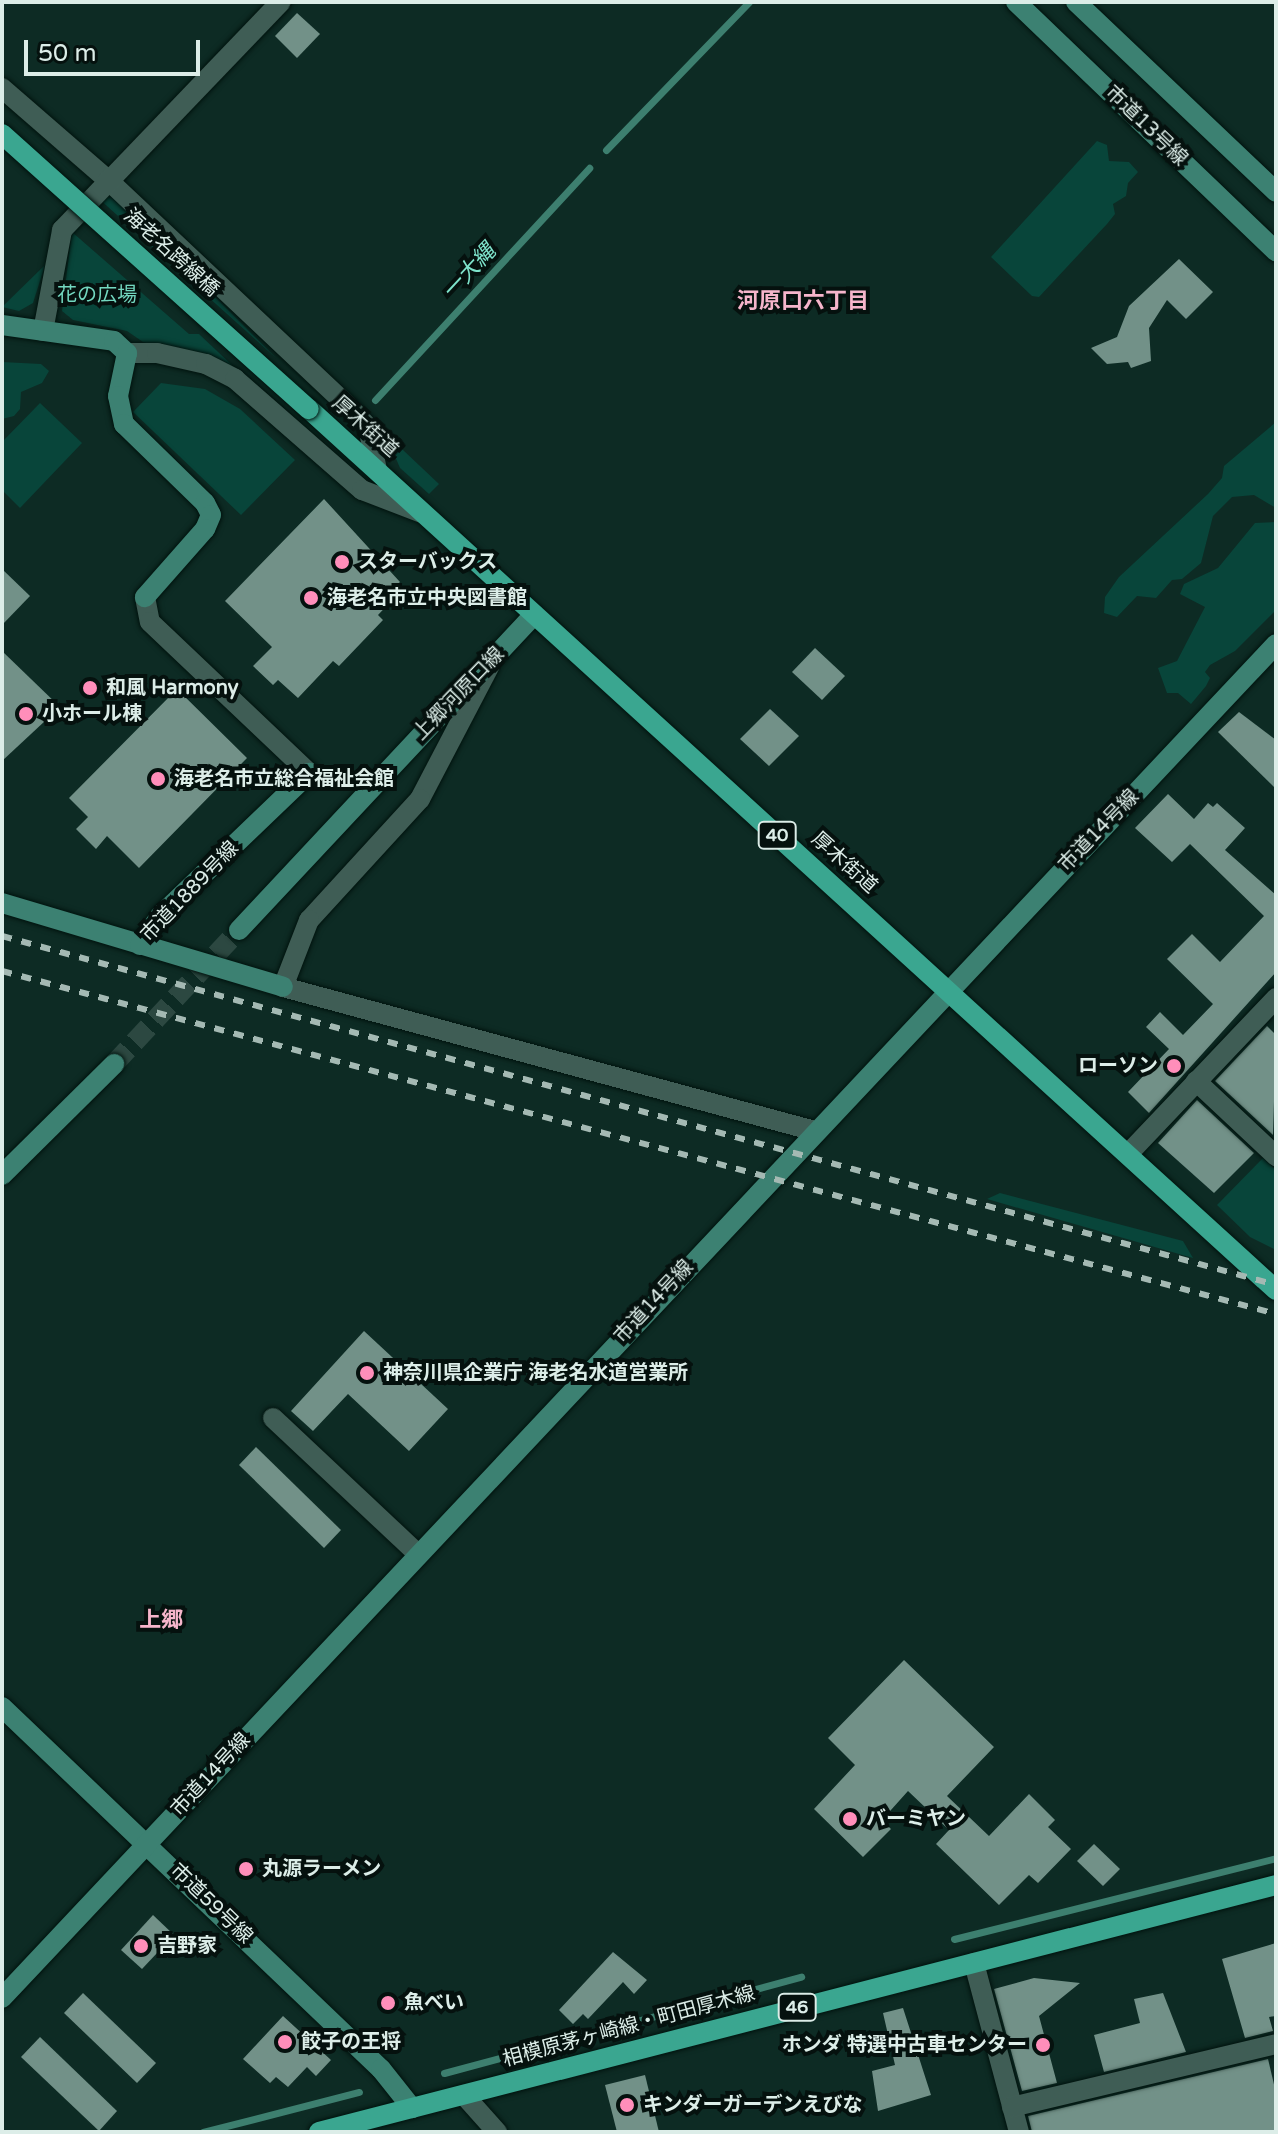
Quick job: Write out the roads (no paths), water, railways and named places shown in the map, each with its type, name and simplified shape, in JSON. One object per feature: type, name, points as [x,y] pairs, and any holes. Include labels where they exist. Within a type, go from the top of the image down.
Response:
[{"type":"main road","name":"海老名跨線橋","points":[[2,134],[309,409]]},
{"type":"main road","name":"厚木街道","points":[[309,409],[1276,1290]]},
{"type":"main road","name":"相模原茅ヶ崎線・町田厚木線","points":[[319,2132],[1276,1885]]},
{"type":"street","points":[[43,331],[62,230],[281,2]]},
{"type":"street","name":"市道13号線","points":[[1016,2],[1276,251]]},
{"type":"street","name":"市道13号線","points":[[1076,2],[1276,192]]},
{"type":"street","points":[[2,88],[108,180],[368,427],[377,470]]},
{"type":"street","points":[[2,325],[114,341],[127,353],[157,353],[206,364],[235,379],[362,490],[422,513]]},
{"type":"street","name":"市道1889号線","points":[[2,903],[140,945],[160,916],[309,773],[150,622],[145,597],[205,529],[211,515],[205,503],[124,424],[118,396],[127,353]]},
{"type":"street","name":"上郷河原口線","points":[[239,930],[534,615]]},
{"type":"street","name":"市道14号線","points":[[2,1998],[947,990],[1276,644]]},
{"type":"street","points":[[283,987],[309,920],[420,799],[495,656]]},
{"type":"street","points":[[140,945],[362,1009],[815,1131]]},
{"type":"street","points":[[1128,1154],[1196,1081],[1273,1006]]},
{"type":"street","points":[[2,1175],[114,1064]]},
{"type":"street","points":[[1196,1081],[1276,1156]]},
{"type":"street","points":[[273,1418],[418,1554]]},
{"type":"street","name":"市道59号線","points":[[2,1707],[148,1843],[381,2069],[412,2108]]},
{"type":"street","points":[[974,1963],[1019,2132]]},
{"type":"street","points":[[1012,2107],[1276,2044]]},
{"type":"street","points":[[464,2095],[497,2132]]},
{"type":"waterway","name":"一大縄","points":[[606,150],[749,2]]},
{"type":"waterway","name":"一大縄","points":[[375,400],[589,168]]},
{"type":"waterway","points":[[954,1939],[1276,1858]]},
{"type":"waterway","points":[[444,2073],[801,1977]]},
{"type":"waterway","points":[[203,2132],[359,2092]]},
{"type":"tunnel","points":[[114,1064],[239,930]]},
{"type":"railway","points":[[2,936],[1276,1285]]},
{"type":"railway","points":[[2,971],[1276,1314]]},
{"type":"place","name":"スターバックス","points":[[342,562]]},
{"type":"place","name":"海老名市立中央図書館","points":[[311,598]]},
{"type":"place","name":"和風 Harmony","points":[[90,688]]},
{"type":"place","name":"小ホール棟","points":[[26,714]]},
{"type":"place","name":"海老名市立総合福祉会館","points":[[158,779]]},
{"type":"place","name":"ローソン","points":[[1174,1066]]},
{"type":"place","name":"神奈川県企業庁 海老名水道営業所","points":[[367,1373]]},
{"type":"place","name":"バーミヤン","points":[[850,1819]]},
{"type":"place","name":"丸源ラーメン","points":[[246,1869]]},
{"type":"place","name":"吉野家","points":[[141,1946]]},
{"type":"place","name":"魚べい","points":[[388,2003]]},
{"type":"place","name":"餃子の王将","points":[[285,2042]]},
{"type":"place","name":"ホンダ 特選中古車センター","points":[[1043,2045]]},
{"type":"place","name":"キンダーガーデンえびな","points":[[627,2105]]},
{"type":"district","name":"河原口六丁目","points":[[803,302]]},
{"type":"district","name":"上郷","points":[[161,1621]]},
{"type":"park label","name":"花の広場","points":[[97,295]]}]
